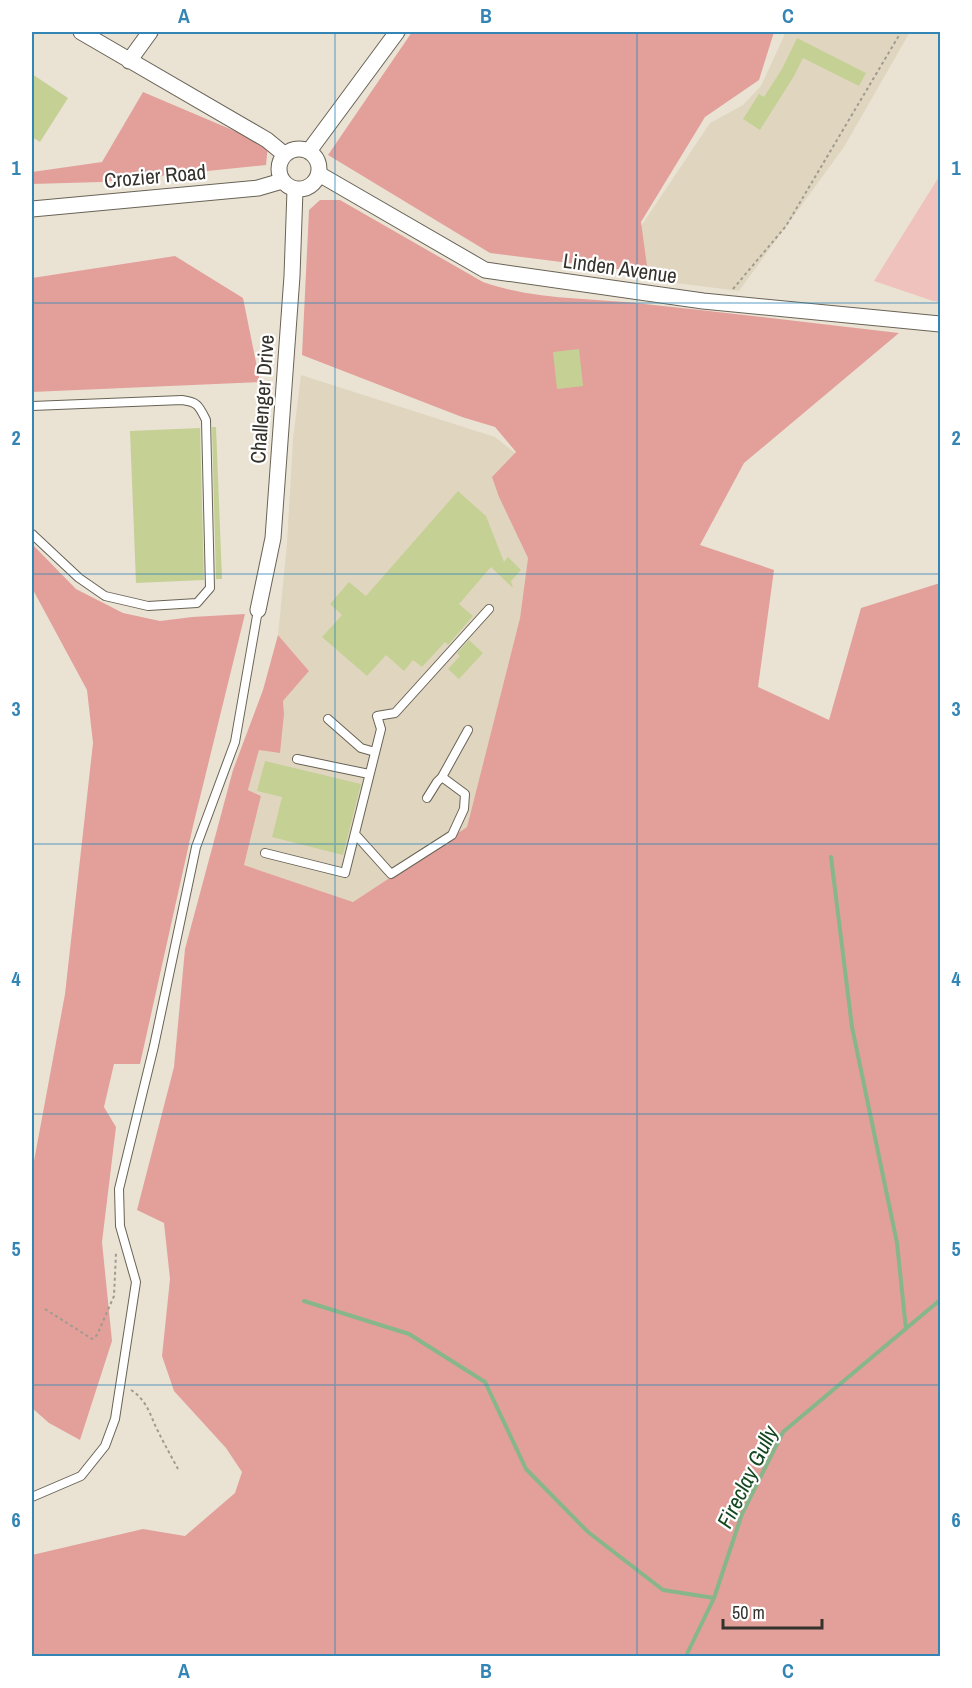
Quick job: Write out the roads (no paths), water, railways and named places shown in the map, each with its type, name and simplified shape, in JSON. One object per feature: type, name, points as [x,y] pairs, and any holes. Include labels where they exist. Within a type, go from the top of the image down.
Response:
[{"type":"street","points":[[81,32],[267,140],[284,154]]},
{"type":"street","points":[[129,60],[150,32]]},
{"type":"street","points":[[309,151],[397,32]]},
{"type":"street","points":[[300,148],[315,156],[319,165],[319,174],[314,183],[306,189],[295,190],[282,181],[279,162],[284,154],[300,148]]},
{"type":"street","name":"Linden Avenue","points":[[319,174],[485,270],[722,303],[940,324]]},
{"type":"street","name":"Crozier Road","points":[[32,209],[258,188],[282,181]]},
{"type":"street","name":"Challenger Drive","points":[[258,610],[273,538],[292,276],[295,190]]},
{"type":"lane","points":[[32,406],[182,400],[192,401],[200,407],[206,420],[210,588],[197,603],[148,606],[105,596],[79,578],[32,534]]},
{"type":"lane","points":[[265,853],[345,873],[381,729],[377,716],[394,713],[489,609]]},
{"type":"lane","points":[[32,1497],[81,1476],[105,1446],[115,1419],[136,1282],[120,1226],[119,1189],[154,1046],[196,847],[235,742],[258,610]]},
{"type":"lane","points":[[328,719],[361,748],[375,752]]},
{"type":"lane","points":[[427,798],[442,777],[468,730]]},
{"type":"lane","points":[[297,759],[369,774]]},
{"type":"lane","points":[[355,834],[391,874],[452,835],[464,809],[465,794],[442,777]]},
{"type":"waterway","points":[[831,857],[852,1027],[897,1243],[906,1329]]},
{"type":"waterway","name":"Fireclay Gully","points":[[686,1656],[714,1598],[742,1514],[783,1432],[940,1300]]},
{"type":"waterway","points":[[304,1301],[409,1334],[485,1382],[526,1469],[588,1532],[663,1590],[714,1598]]}]
